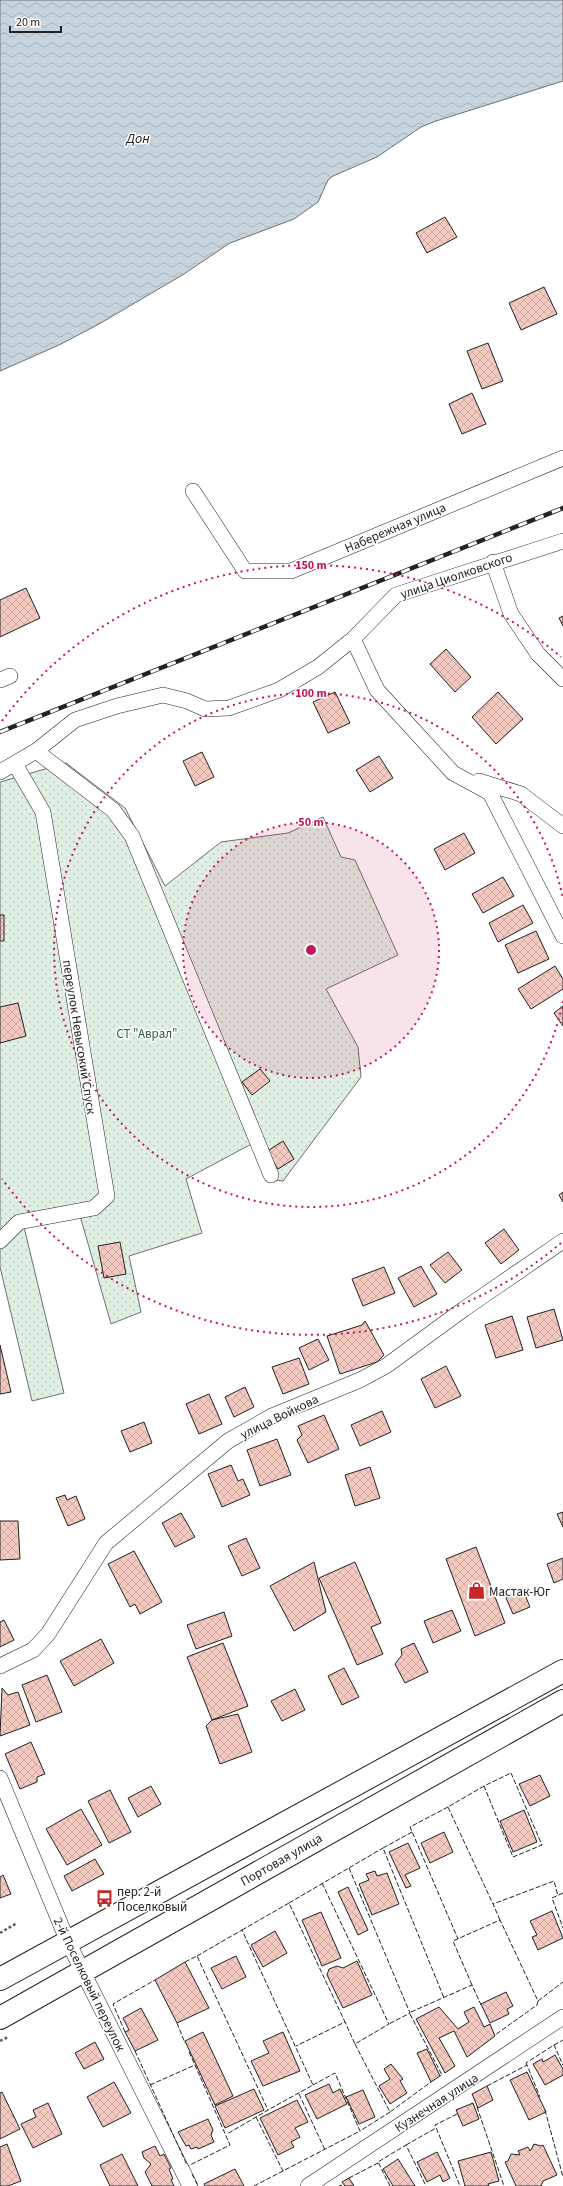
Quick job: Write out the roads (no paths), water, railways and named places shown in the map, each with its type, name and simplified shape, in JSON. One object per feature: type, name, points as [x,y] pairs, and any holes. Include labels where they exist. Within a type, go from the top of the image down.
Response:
[{"type":"main road","points":[[0,1980],[563,1670]]},
{"type":"main road","name":"Портовая улица","points":[[0,2018],[563,1701]]},
{"type":"street","name":"Набережная улица","points":[[193,491],[245,571],[291,571],[563,458]]},
{"type":"street","name":"улица Циолковского","points":[[0,772],[36,751],[75,720],[117,706],[163,695],[187,701],[205,709],[229,708],[279,690],[318,667],[353,639],[396,595],[493,562],[563,541]]},
{"type":"street","points":[[493,562],[511,614],[538,654],[563,679]]},
{"type":"street","points":[[353,639],[377,690],[454,773],[490,793],[563,936]]},
{"type":"street","points":[[36,751],[113,810],[132,836],[271,1175]]},
{"type":"street","name":"переулок Невысокий Спуск","points":[[0,1241],[19,1222],[94,1208],[107,1196],[43,812],[15,764]]},
{"type":"street","points":[[454,773],[521,794],[563,826]]},
{"type":"street","name":"улица Войкова","points":[[0,1666],[33,1650],[48,1634],[106,1543],[228,1441],[272,1416],[360,1380],[386,1366],[464,1309],[563,1241]]},
{"type":"street","name":"2-й Поселковый переулок","points":[[0,1778],[68,1942],[190,2186]]},
{"type":"street","name":"Кузнечная улица","points":[[308,2186],[563,2017]]},
{"type":"water","name":"Дон","points":[[0,0],[563,0],[563,81],[421,127],[377,157],[333,176],[328,180],[318,202],[294,219],[230,243],[184,274],[99,324],[59,345],[0,371]]},
{"type":"railway","points":[[0,732],[563,508]]},
{"type":"place","name":"Мастак-Юг","points":[[476,1591]]},
{"type":"place","name":"пер. 2-й Поселковый","points":[[104,1898]]},
{"type":"park label","name":"СТ \"Аврал\"","points":[[147,1033]]}]
